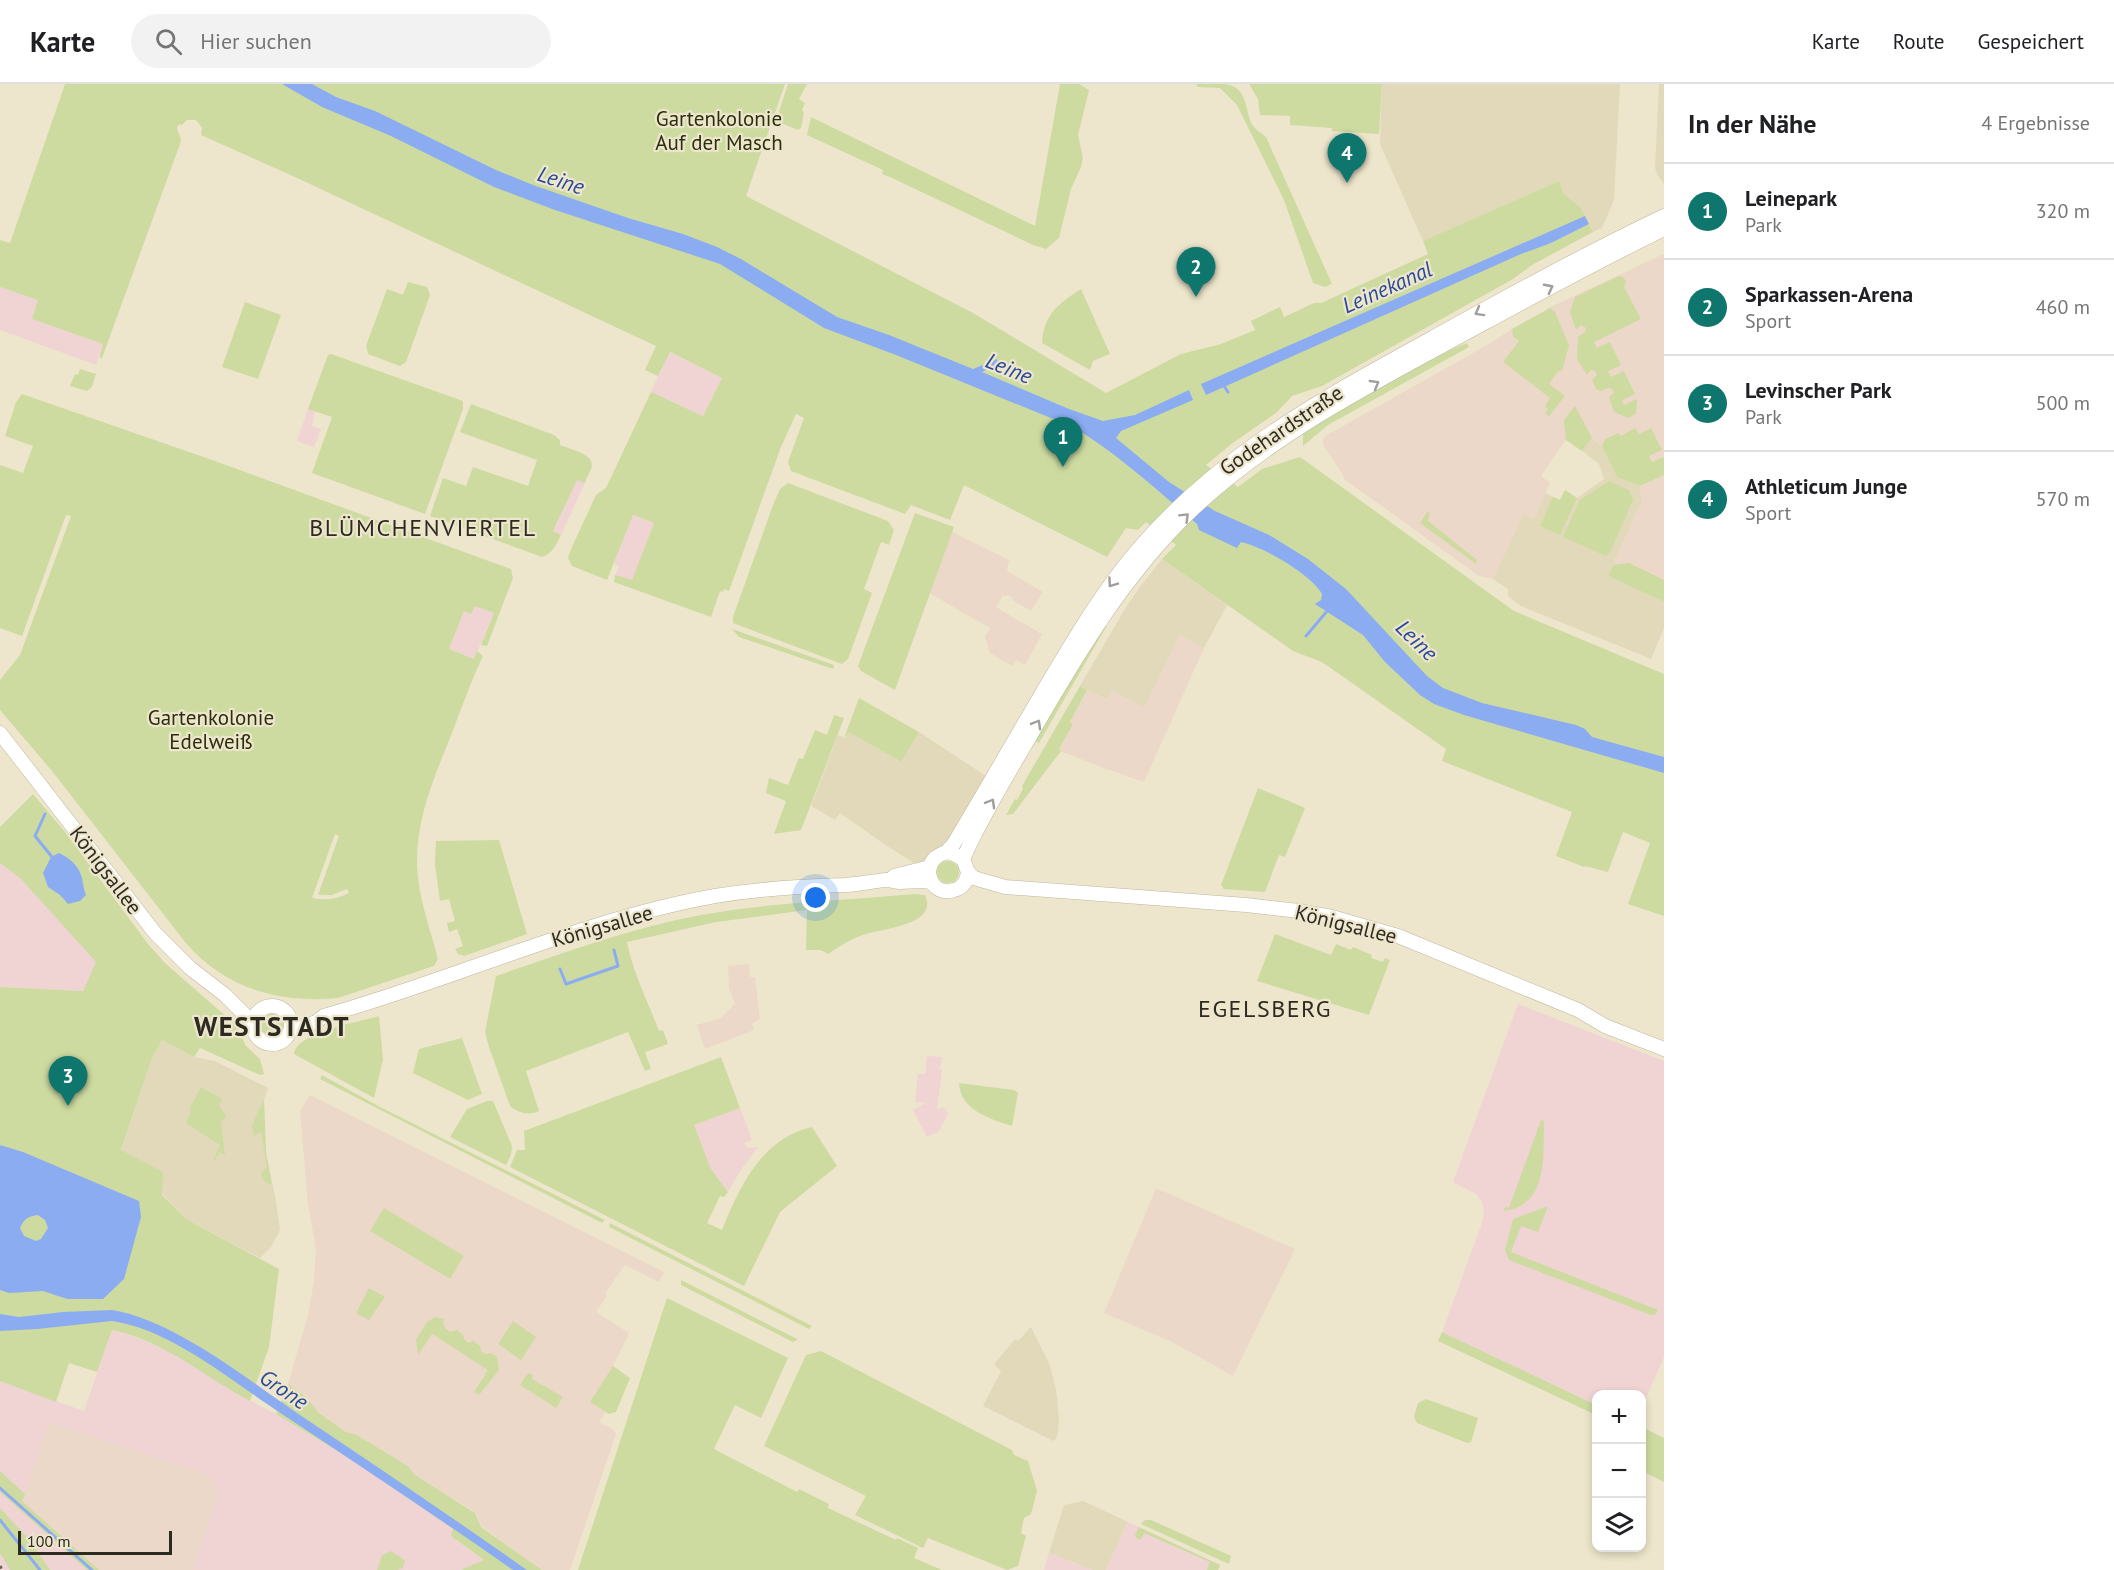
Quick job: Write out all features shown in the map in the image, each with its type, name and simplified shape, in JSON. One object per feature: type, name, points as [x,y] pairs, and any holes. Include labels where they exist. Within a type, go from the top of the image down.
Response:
[{"type":"street","name":"Godehardstraße","points":[[946,852],[953,845],[1094,608],[1122,569],[1192,510],[1225,473],[1269,434],[1346,386],[1524,287],[1664,216]]},
{"type":"street","name":"Godehardstraße","points":[[1225,473],[1306,423],[1413,362],[1664,229]]},
{"type":"street","name":"Godehardstraße","points":[[965,865],[980,822],[1103,615],[1154,541]]},
{"type":"street","name":"Königsallee","points":[[0,733],[155,933],[190,968],[225,995],[252,1022],[256,1036],[268,1044],[276,1044],[283,1041],[290,1032],[316,1022],[324,1016]]},
{"type":"street","name":"Königsallee","points":[[890,880],[896,875],[930,867],[936,857],[946,852],[954,853],[979,880],[1005,887],[1246,905],[1332,917],[1398,936],[1568,1006],[1605,1026],[1664,1049]]},
{"type":"street","points":[[962,886],[966,880],[965,865]]},
{"type":"street","points":[[930,867],[929,874],[932,882]]},
{"type":"street","name":"Königsallee","points":[[225,995],[260,1009],[271,1005],[278,1006],[289,1016],[324,1016],[572,934],[715,896],[788,887],[865,884],[890,880],[900,882],[922,880],[932,882],[937,888],[948,891],[962,886],[996,890],[1005,887]]},
{"type":"street","points":[[252,1022],[260,1009]]},
{"type":"street","points":[[289,1016],[290,1032]]},
{"type":"shaded area","points":[[1382,84],[1620,84],[1614,200],[1602,228],[1593,232],[1581,208],[1564,194],[1559,181],[1423,241],[1380,144]]},
{"type":"shaded area","points":[[1659,84],[1664,84],[1664,184],[1655,168]]},
{"type":"shaded area","points":[[1664,254],[1664,602],[1608,576],[1642,501],[1640,486],[1617,477],[1602,446],[1593,438],[1582,451],[1566,440],[1557,452],[1541,476],[1550,483],[1538,510],[1533,519],[1523,514],[1493,579],[1479,576],[1344,479],[1323,445],[1323,439],[1327,435],[1512,329],[1513,337],[1529,345],[1530,341],[1537,341],[1538,348],[1545,358],[1546,354],[1553,353],[1559,371],[1550,308],[1546,309]]},
{"type":"shaded area","points":[[0,287],[39,300],[32,319],[103,344],[96,365],[0,330]]},
{"type":"shaded area","points":[[669,352],[722,378],[703,416],[651,392]]},
{"type":"shaded area","points":[[308,409],[315,411],[312,426],[321,429],[314,447],[297,441]]},
{"type":"shaded area","points":[[1592,438],[1602,446],[1617,476],[1640,486],[1642,501],[1608,576],[1664,602],[1664,628],[1651,659],[1521,606],[1508,596],[1508,589],[1493,579],[1523,514],[1538,510],[1545,493],[1560,500],[1565,490],[1577,498],[1604,479],[1599,464],[1582,451]]},
{"type":"shaded area","points":[[577,479],[585,483],[561,535],[553,531]]},
{"type":"shaded area","points":[[632,515],[654,523],[632,581],[615,575],[619,566],[614,564]]},
{"type":"shaded area","points":[[952,532],[1009,560],[1007,571],[1043,592],[1031,611],[1012,600],[1013,598],[1008,595],[1003,595],[996,607],[1042,634],[1025,665],[1016,660],[1012,666],[990,653],[985,637],[990,628],[929,593]]},
{"type":"shaded area","points":[[1162,559],[1227,605],[1204,648],[1180,635],[1144,708],[1112,691],[1107,700],[1080,686],[1123,612]]},
{"type":"shaded area","points":[[474,605],[494,613],[474,659],[449,649],[464,611]]},
{"type":"shaded area","points":[[1180,635],[1204,648],[1144,782],[1058,750],[1073,724],[1070,722],[1087,690],[1107,700],[1112,691],[1144,707]]},
{"type":"shaded area","points":[[849,731],[900,762],[919,732],[989,778],[933,875],[840,813],[835,820],[811,806],[838,735],[845,738]]},
{"type":"shaded area","points":[[0,863],[21,879],[97,961],[83,991],[0,987]]},
{"type":"shaded area","points":[[749,964],[750,977],[755,977],[760,1019],[752,1024],[754,1030],[705,1049],[697,1025],[721,1018],[735,1004],[729,989],[728,966]]},
{"type":"shaded area","points":[[1518,1004],[1664,1061],[1664,1357],[1646,1398],[1646,1390],[1592,1390],[1592,1403],[1442,1332],[1484,1213],[1482,1201],[1476,1194],[1453,1182]]},
{"type":"shaded area","points":[[162,1040],[194,1057],[215,1061],[268,1088],[264,1100],[266,1153],[280,1230],[271,1247],[260,1258],[186,1219],[121,1151],[151,1061]]},
{"type":"shaded area","points":[[927,1056],[942,1057],[937,1109],[944,1107],[948,1114],[939,1131],[927,1137],[913,1110],[926,1103],[915,1102],[918,1074],[925,1074]]},
{"type":"shaded area","points":[[310,1095],[664,1272],[659,1282],[625,1265],[605,1293],[607,1296],[596,1312],[629,1333],[613,1366],[591,1402],[606,1412],[599,1422],[613,1429],[616,1434],[570,1570],[542,1570],[481,1526],[475,1512],[415,1475],[408,1466],[357,1435],[346,1432],[319,1413],[307,1398],[288,1384],[308,1315],[314,1281],[316,1250],[308,1204],[300,1111]]},
{"type":"shaded area","points":[[740,1108],[752,1140],[744,1143],[747,1148],[758,1147],[728,1192],[711,1169],[694,1125]]},
{"type":"shaded area","points":[[1156,1188],[1295,1249],[1233,1376],[1172,1342],[1104,1313]]},
{"type":"shaded area","points":[[1031,1327],[1049,1363],[1056,1389],[1059,1418],[1058,1432],[1053,1441],[983,1406],[1001,1371],[994,1364],[1015,1339],[1018,1341]]},
{"type":"shaded area","points":[[112,1329],[183,1358],[236,1393],[354,1461],[454,1529],[451,1536],[485,1561],[461,1570],[0,1570],[0,1381],[84,1411]]},
{"type":"shaded area","points":[[49,1422],[206,1474],[211,1478],[216,1487],[217,1499],[193,1570],[99,1570],[22,1501]]},
{"type":"shaded area","points":[[1083,1501],[1128,1522],[1106,1570],[1092,1570],[1049,1553],[1064,1505]]},
{"type":"shaded area","points":[[1128,1522],[1220,1565],[1218,1570],[1106,1570]]},
{"type":"shaded area","points":[[1049,1553],[1056,1556],[1092,1570],[1044,1570]]},
{"type":"green space","name":"Gartenkolonie Auf der Masch","points":[[65,84],[785,84],[746,196],[973,313],[1106,393],[1181,354],[1221,344],[1255,330],[1251,321],[1280,307],[1284,317],[1314,303],[1321,303],[1428,254],[1423,241],[1559,181],[1564,194],[1581,208],[1593,232],[1322,386],[1292,396],[1276,413],[1206,465],[1238,487],[1262,469],[1300,457],[1514,611],[1664,674],[1664,916],[1628,904],[1650,843],[1623,832],[1608,872],[1584,867],[1556,856],[1572,812],[1442,761],[1446,749],[1322,662],[1293,651],[1162,559],[1176,545],[1146,522],[1138,530],[1126,528],[1107,557],[964,485],[950,520],[911,505],[905,514],[791,471],[788,462],[804,418],[796,414],[781,447],[729,591],[724,589],[723,592],[720,591],[711,617],[614,582],[615,575],[632,580],[654,523],[633,515],[607,580],[572,566],[568,558],[571,549],[596,495],[606,488],[651,392],[703,416],[722,378],[670,352],[658,376],[645,370],[656,346],[201,135],[202,128],[196,120],[187,120],[182,125],[179,124],[177,128],[180,144],[102,358],[100,358],[103,344],[32,319],[38,300],[0,287],[0,240],[10,243]]},
{"type":"green space","points":[[788,84],[807,84],[799,99],[805,103],[802,110],[804,112],[801,128],[798,130],[776,121]]},
{"type":"green space","points":[[1060,84],[1079,84],[1089,90],[1078,135],[1083,158],[1081,167],[1071,189],[1059,238],[1046,249],[882,174],[883,170],[807,135],[811,117],[1035,226]]},
{"type":"green space","points":[[1197,84],[1225,84],[1241,93],[1251,123],[1266,137],[1332,284],[1325,287],[1313,283],[1284,200],[1237,105],[1220,88],[1197,87]]},
{"type":"green space","points":[[1249,84],[1382,84],[1379,134],[1290,125],[1290,116],[1260,115],[1258,99]]},
{"type":"green space","points":[[1619,276],[1624,278],[1626,282],[1624,287],[1641,319],[1594,342],[1597,348],[1610,342],[1621,365],[1608,371],[1611,377],[1624,371],[1635,394],[1622,400],[1624,405],[1637,399],[1636,414],[1628,418],[1614,412],[1609,397],[1614,393],[1612,389],[1601,391],[1596,389],[1592,380],[1597,375],[1595,371],[1591,370],[1587,375],[1577,359],[1578,337],[1585,332],[1586,328],[1581,325],[1576,330],[1570,312],[1575,297]]},
{"type":"green space","points":[[408,282],[427,287],[430,295],[406,362],[400,366],[368,354],[366,346],[387,289],[403,295]]},
{"type":"green space","points":[[1081,289],[1110,354],[1093,361],[1090,370],[1042,343],[1049,317],[1059,305]]},
{"type":"green space","points":[[245,302],[281,315],[258,379],[222,367]]},
{"type":"green space","points":[[1550,308],[1555,312],[1569,345],[1562,371],[1558,371],[1549,384],[1565,396],[1549,416],[1545,413],[1548,409],[1545,406],[1550,398],[1503,362],[1519,341],[1513,337],[1512,329]]},
{"type":"green space","points":[[1467,343],[1469,347],[1328,425],[1303,446],[1303,434],[1310,427],[1430,358]]},
{"type":"green space","points":[[331,354],[463,401],[463,409],[425,514],[312,473],[332,417],[308,409],[328,355]]},
{"type":"green space","points":[[80,369],[96,374],[92,387],[87,391],[70,386]]},
{"type":"green space","name":"Gartenkolonie Edelweiß","points":[[22,394],[215,461],[511,569],[513,578],[487,646],[481,645],[494,613],[475,606],[471,614],[464,611],[449,649],[474,659],[477,651],[483,656],[433,781],[420,830],[418,877],[422,901],[438,959],[434,966],[338,998],[316,999],[274,995],[235,982],[200,958],[185,942],[52,771],[0,710],[0,680],[20,655],[71,516],[66,515],[22,636],[0,628],[0,465],[23,473],[33,446],[5,436],[16,402]],"holes":[[[335,834],[339,836],[318,895],[332,895],[347,889],[349,893],[331,899],[312,898]]]},
{"type":"green space","points":[[471,404],[554,435],[560,440],[560,445],[584,454],[591,461],[592,467],[585,483],[577,480],[553,531],[561,535],[554,548],[546,556],[542,557],[430,516],[443,478],[466,486],[473,467],[528,486],[537,460],[460,432]]},
{"type":"green space","points":[[1575,406],[1592,438],[1582,451],[1566,440],[1564,420]]},
{"type":"green space","points":[[1635,428],[1639,434],[1651,428],[1662,450],[1649,456],[1652,462],[1664,457],[1664,475],[1640,486],[1617,477],[1602,446],[1605,439],[1618,433],[1621,436]]},
{"type":"green space","points":[[1609,481],[1629,490],[1633,500],[1610,552],[1606,556],[1563,537],[1580,500]]},
{"type":"green space","points":[[788,483],[888,521],[894,530],[889,545],[881,542],[864,589],[872,593],[848,659],[842,664],[733,623],[733,617],[773,505],[780,489]]},
{"type":"green space","points":[[1565,490],[1577,498],[1560,535],[1540,526],[1553,497],[1560,500]]},
{"type":"green space","points":[[1427,512],[1430,513],[1428,521],[1477,560],[1476,564],[1420,523]]},
{"type":"green space","points":[[915,513],[954,527],[895,690],[861,671],[858,666]]},
{"type":"green space","points":[[1629,563],[1664,580],[1664,602],[1608,576],[1613,565]]},
{"type":"green space","points":[[1105,625],[1106,627],[1039,743],[1034,740],[1073,673]]},
{"type":"green space","points":[[732,629],[834,665],[833,669],[739,637]]},
{"type":"green space","points":[[1080,686],[1087,690],[1070,722],[1073,724],[1059,749],[1061,751],[1013,814],[1006,815],[1015,799],[1017,800],[1023,789],[1022,786]]},
{"type":"green space","points":[[859,698],[919,732],[901,762],[849,732],[844,738]]},
{"type":"green space","points":[[834,715],[844,718],[801,830],[774,834],[786,801],[766,793],[769,778],[788,785],[799,758],[803,759],[815,730],[827,735]]},
{"type":"green space","points":[[1258,788],[1305,808],[1285,857],[1279,855],[1265,892],[1224,889],[1221,885]]},
{"type":"green space","points":[[33,794],[65,832],[148,944],[166,964],[236,1025],[246,1046],[260,1059],[264,1074],[260,1075],[200,1048],[194,1057],[162,1040],[151,1061],[121,1150],[163,1172],[162,1195],[186,1219],[279,1269],[269,1347],[250,1401],[167,1351],[131,1335],[112,1330],[97,1372],[69,1363],[56,1402],[0,1381],[0,987],[83,991],[96,962],[21,879],[0,863],[0,827]]},
{"type":"green space","points":[[499,840],[527,934],[464,956],[458,954],[455,949],[463,946],[457,929],[449,932],[447,923],[455,921],[449,899],[440,901],[435,864],[436,841]]},
{"type":"green space","points":[[948,861],[956,864],[959,872],[956,880],[948,883],[940,880],[937,872],[940,864]]},
{"type":"green space","points":[[925,895],[927,905],[924,913],[917,919],[907,924],[861,936],[846,942],[828,954],[821,950],[806,950],[807,910],[716,922],[627,942],[641,987],[659,1031],[663,1030],[668,1044],[645,1052],[651,1069],[645,1071],[628,1032],[526,1071],[539,1111],[524,1113],[510,1106],[485,1032],[496,976],[623,934],[675,920],[781,904]]},
{"type":"green space","points":[[1275,934],[1331,955],[1336,944],[1351,950],[1353,947],[1383,962],[1385,958],[1390,960],[1369,1015],[1257,981]]},
{"type":"green space","points":[[272,1014],[280,1017],[283,1025],[280,1033],[272,1036],[264,1033],[261,1025],[264,1017]]},
{"type":"green space","points":[[379,1016],[383,1060],[374,1098],[294,1054],[298,1046],[317,1034]]},
{"type":"green space","points":[[462,1038],[482,1094],[468,1100],[413,1073],[419,1049]]},
{"type":"green space","points":[[721,1057],[740,1108],[694,1125],[711,1169],[728,1192],[724,1197],[720,1196],[707,1223],[722,1230],[736,1197],[755,1166],[779,1142],[794,1133],[812,1127],[837,1166],[780,1212],[744,1286],[510,1167],[517,1150],[525,1150],[524,1131]]},
{"type":"green space","points":[[322,1075],[380,1107],[605,1220],[602,1223],[320,1079]]},
{"type":"green space","points":[[959,1083],[1014,1090],[1018,1093],[1012,1126],[970,1107],[961,1092]]},
{"type":"green space","points":[[201,1087],[222,1099],[219,1105],[226,1116],[221,1123],[225,1155],[220,1152],[215,1160],[220,1145],[186,1123],[191,1112],[189,1110]]},
{"type":"green space","points":[[264,1100],[266,1153],[272,1185],[265,1182],[261,1174],[267,1167],[261,1131],[254,1136],[252,1125]]},
{"type":"green space","points":[[493,1101],[512,1146],[506,1165],[450,1137],[467,1109]]},
{"type":"green space","points":[[1541,1120],[1544,1121],[1543,1163],[1536,1189],[1519,1207],[1504,1211],[1505,1207],[1509,1208]]},
{"type":"green space","points":[[1548,1206],[1538,1232],[1521,1226],[1511,1252],[1658,1310],[1656,1314],[1651,1315],[1509,1260],[1505,1250],[1513,1219]]},
{"type":"green space","points":[[384,1208],[464,1256],[450,1279],[370,1231]]},
{"type":"green space","points":[[610,1223],[812,1326],[809,1329],[609,1227]]},
{"type":"green space","points":[[681,1280],[797,1340],[793,1342],[681,1285]]},
{"type":"green space","points":[[369,1288],[385,1297],[369,1320],[356,1313]]},
{"type":"green space","points":[[667,1298],[788,1358],[761,1418],[735,1405],[714,1449],[797,1492],[799,1489],[829,1504],[828,1508],[918,1548],[914,1558],[942,1570],[578,1570]]},
{"type":"green space","points":[[435,1317],[445,1319],[443,1322],[445,1328],[450,1332],[457,1330],[468,1343],[473,1341],[485,1354],[491,1353],[497,1357],[499,1370],[479,1395],[474,1392],[488,1370],[432,1334],[418,1355],[416,1340],[427,1322]]},
{"type":"green space","points":[[513,1321],[536,1337],[521,1360],[498,1344]]},
{"type":"green space","points":[[1442,1332],[1592,1403],[1592,1413],[1438,1341]]},
{"type":"green space","points":[[821,1351],[1012,1450],[1014,1455],[1028,1461],[1037,1491],[1031,1514],[1024,1518],[1021,1533],[1026,1536],[1018,1566],[1007,1570],[928,1538],[923,1548],[855,1515],[866,1496],[764,1446],[806,1355]]},
{"type":"green space","points":[[613,1366],[630,1378],[616,1412],[609,1414],[590,1402]]},
{"type":"green space","points":[[528,1373],[533,1375],[532,1379],[563,1397],[556,1408],[520,1385]]},
{"type":"green space","points":[[288,1384],[307,1398],[319,1413],[346,1432],[357,1435],[408,1466],[415,1475],[475,1513],[481,1527],[542,1570],[461,1570],[484,1560],[451,1536],[453,1529],[354,1461],[276,1414]]},
{"type":"green space","points":[[1426,1399],[1478,1418],[1471,1442],[1467,1443],[1417,1423],[1414,1417],[1418,1403]]},
{"type":"green space","points":[[1646,1429],[1664,1438],[1664,1482],[1646,1473]]},
{"type":"green space","points":[[0,1471],[25,1494],[22,1501],[99,1570],[87,1570],[0,1492]]},
{"type":"green space","points":[[0,1508],[28,1538],[50,1570],[10,1570],[0,1553]]},
{"type":"green space","points":[[1145,1520],[1151,1520],[1231,1556],[1229,1564],[1141,1524]]},
{"type":"green space","points":[[1139,1527],[1220,1565],[1218,1570],[1207,1570],[1210,1562],[1144,1533],[1141,1540],[1136,1538]]},
{"type":"green space","points":[[391,1551],[405,1560],[403,1568],[377,1570],[382,1555]]},
{"type":"water","points":[[282,84],[312,84],[336,97],[375,111],[496,170],[533,185],[717,247],[837,317],[973,369],[997,359],[998,364],[982,372],[1103,421],[1135,415],[1189,390],[1193,400],[1121,431],[1116,438],[1169,482],[1215,511],[1269,535],[1308,559],[1346,589],[1427,676],[1443,688],[1482,703],[1576,725],[1585,729],[1592,737],[1664,757],[1664,773],[1464,715],[1434,704],[1420,695],[1385,662],[1363,635],[1315,604],[1321,600],[1322,594],[1317,586],[1298,570],[1261,549],[1241,542],[1237,548],[1199,530],[1197,524],[1137,473],[1073,427],[824,328],[720,264],[555,210],[494,187],[391,136],[322,107]]},
{"type":"water","points":[[1585,216],[1589,224],[1551,243],[1521,254],[1206,395],[1201,384]]},
{"type":"water","points":[[59,853],[80,871],[86,895],[80,901],[68,904],[48,887],[43,873],[51,857]]},
{"type":"water","points":[[0,1145],[23,1152],[139,1201],[141,1217],[124,1279],[103,1299],[67,1299],[43,1291],[9,1293],[0,1290]],"holes":[[[38,1215],[45,1220],[48,1228],[41,1239],[36,1241],[24,1236],[20,1228],[27,1218]]]},
{"type":"water","points":[[112,1310],[159,1325],[207,1351],[527,1570],[513,1570],[220,1371],[156,1334],[112,1321],[0,1331],[0,1314],[19,1317]]},
{"type":"waterway","points":[[1222,383],[1228,392]]},
{"type":"waterway","points":[[1306,636],[1328,610]]},
{"type":"waterway","points":[[45,814],[35,836],[52,857]]},
{"type":"waterway","points":[[560,969],[566,984],[618,966],[614,950]]},
{"type":"waterway","points":[[0,1488],[92,1570]]},
{"type":"waterway","points":[[0,1520],[40,1570]]},
{"type":"railway","points":[[0,1566],[2,1570]]},
{"type":"place","name":"Athleticum Junge","points":[[1347,183]]},
{"type":"place","name":"Sparkassen-Arena","points":[[1196,297]]},
{"type":"place","name":"Leinepark","points":[[1063,467]]},
{"type":"place","name":"Levinscher Park","points":[[68,1106]]},
{"type":"district","name":"BLÜMCHENVIERTEL","points":[[423,527]]},
{"type":"district","name":"EGELSBERG","points":[[1265,1008]]},
{"type":"district","name":"WESTSTADT","points":[[272,1026]]},
{"type":"water label","name":"Leine","points":[[561,180]]},
{"type":"water label","name":"Leinekanal","points":[[1387,287]]},
{"type":"water label","name":"Leine","points":[[1009,368]]},
{"type":"water label","name":"Leine","points":[[1417,640]]},
{"type":"water label","name":"Grone","points":[[284,1389]]}]
